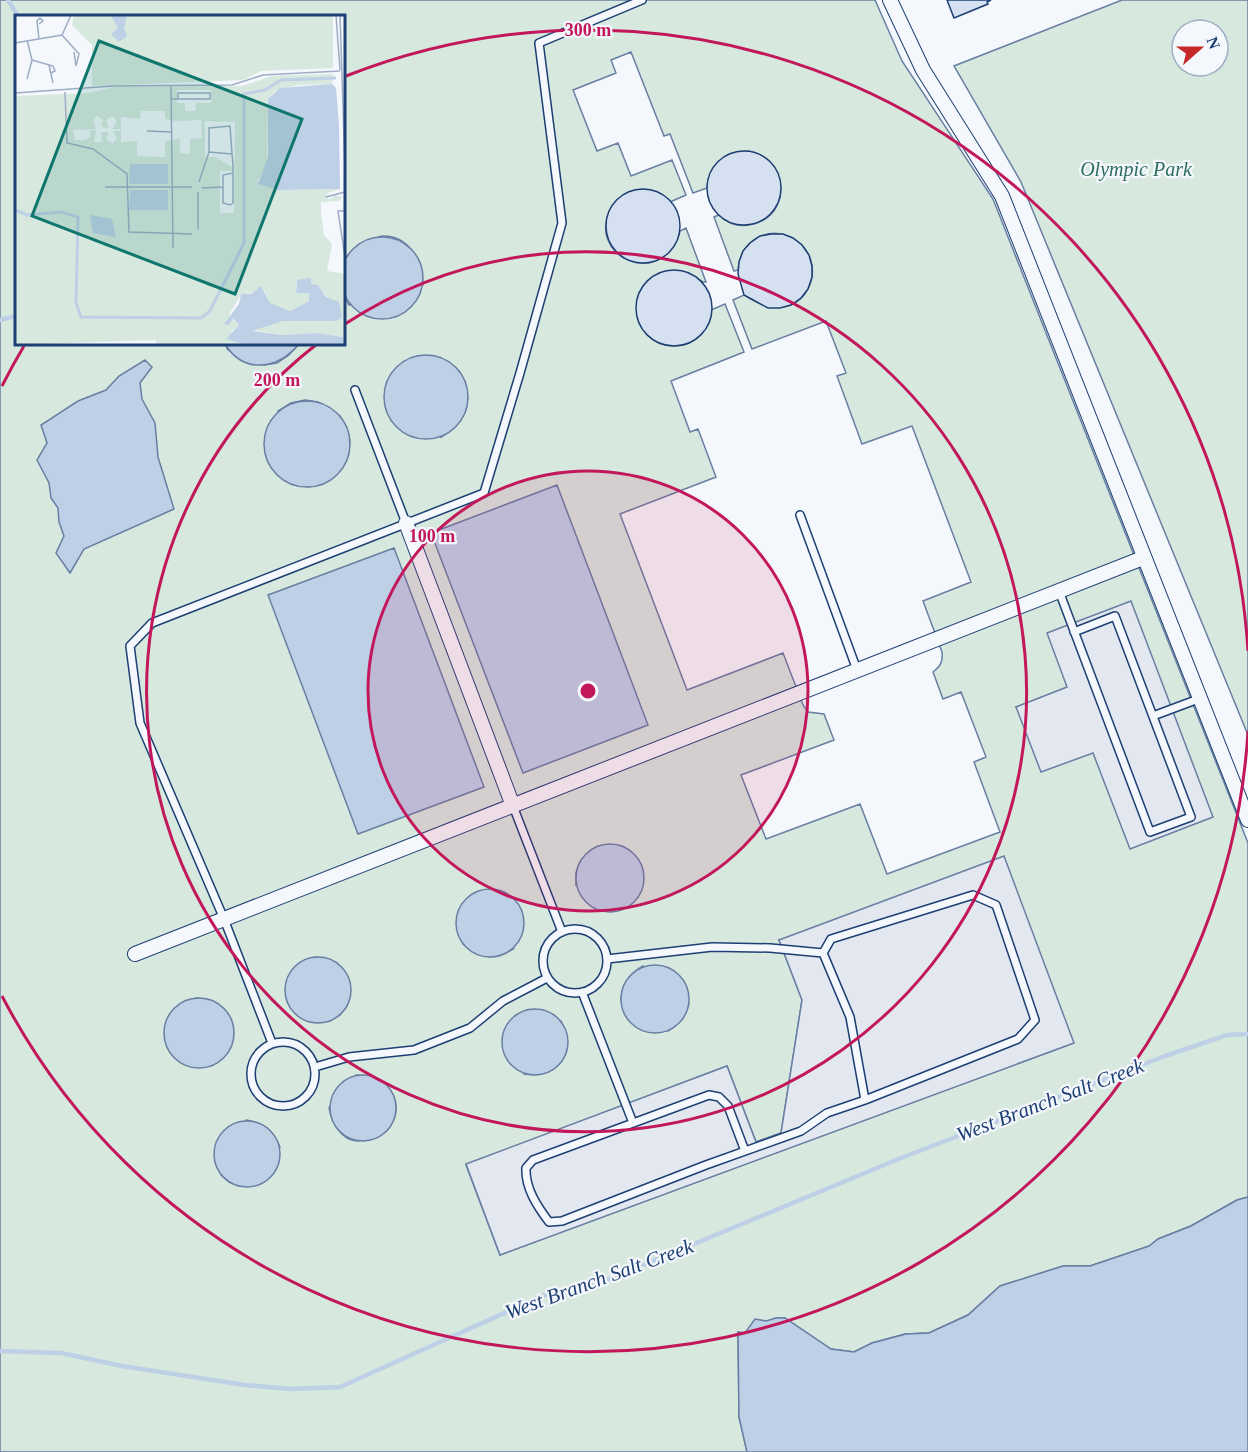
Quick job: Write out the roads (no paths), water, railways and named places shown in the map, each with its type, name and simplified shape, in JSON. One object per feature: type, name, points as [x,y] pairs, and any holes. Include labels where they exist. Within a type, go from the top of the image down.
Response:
[{"type":"street","points":[[890,0],[923,70],[1002,196],[1248,820]]},
{"type":"street","points":[[406,523],[513,806]]},
{"type":"street","points":[[135,954],[1143,558]]},
{"type":"lane","points":[[272,1043],[224,919],[140,723],[130,646],[152,623],[484,493],[562,223],[539,43],[642,0]]},
{"type":"lane","points":[[355,390],[406,523]]},
{"type":"lane","points":[[800,515],[857,670]]},
{"type":"lane","points":[[1059,591],[1074,632],[1150,832],[1191,817],[1115,616],[1074,632]]},
{"type":"lane","points":[[1153,716],[1201,698]]},
{"type":"lane","points":[[513,806],[562,932]]},
{"type":"lane","points":[[745,1151],[728,1106],[719,1097],[709,1095],[533,1160],[526,1168],[525,1182],[549,1222],[562,1221],[801,1131],[827,1113],[1018,1039],[1035,1020],[996,905],[973,895],[831,939],[823,953]]},
{"type":"lane","points":[[582,930],[600,940],[605,949],[606,969],[602,979],[595,987],[575,994],[564,992],[555,987],[547,978],[543,968],[546,946],[562,932],[582,930]]},
{"type":"lane","points":[[607,959],[712,947],[770,948],[823,953]]},
{"type":"lane","points":[[823,953],[850,1017],[865,1100]]},
{"type":"lane","points":[[315,1067],[349,1057],[414,1050],[470,1028],[503,1001],[547,978]]},
{"type":"lane","points":[[582,992],[633,1123]]},
{"type":"lane","points":[[283,1041],[304,1048],[315,1067],[312,1088],[298,1103],[288,1106],[268,1103],[253,1088],[250,1078],[255,1056],[262,1048],[283,1041]]},
{"type":"water","points":[[382,237],[398,240],[416,255],[422,270],[420,294],[411,307],[398,316],[382,319],[366,316],[353,307],[345,296],[345,260],[353,249],[366,240]]},
{"type":"water","points":[[226,345],[298,345],[281,359],[261,365],[242,361]]},
{"type":"water","points":[[426,355],[442,358],[456,367],[465,381],[468,397],[465,413],[456,427],[442,436],[426,439],[410,436],[396,427],[387,413],[384,397],[387,381],[396,367],[410,358]]},
{"type":"water","points":[[145,360],[152,367],[140,383],[142,399],[155,423],[158,457],[174,509],[84,549],[70,573],[56,553],[64,536],[59,522],[58,508],[51,498],[49,483],[37,460],[47,443],[41,425],[78,401],[106,390],[119,376]]},
{"type":"water","points":[[307,401],[331,408],[343,420],[350,444],[343,468],[331,480],[307,487],[283,480],[271,468],[264,444],[271,420],[283,408]]},
{"type":"water","points":[[557,485],[648,725],[523,773],[431,533]]},
{"type":"water","points":[[394,548],[484,787],[358,834],[268,595]]},
{"type":"water","points":[[610,844],[623,847],[634,854],[641,865],[644,878],[641,891],[634,902],[623,909],[610,912],[597,909],[586,902],[579,891],[576,878],[579,865],[586,854],[597,847]]},
{"type":"water","points":[[490,889],[503,892],[514,899],[521,910],[524,923],[521,936],[514,947],[503,954],[490,957],[477,954],[466,947],[459,936],[456,923],[459,910],[466,899],[477,892]]},
{"type":"water","points":[[318,957],[330,960],[341,967],[348,978],[351,990],[348,1002],[341,1013],[330,1020],[318,1023],[306,1020],[295,1013],[288,1002],[285,990],[288,978],[295,967],[306,960]]},
{"type":"water","points":[[662,965],[674,971],[683,980],[689,992],[687,1012],[679,1023],[662,1033],[648,1033],[631,1023],[623,1012],[621,992],[631,975],[642,967]]},
{"type":"water","points":[[199,998],[218,1004],[228,1014],[234,1033],[228,1052],[218,1062],[199,1068],[180,1062],[170,1052],[164,1033],[170,1014],[180,1004]]},
{"type":"water","points":[[535,1009],[548,1012],[558,1019],[565,1029],[568,1042],[565,1055],[558,1065],[548,1072],[535,1075],[522,1072],[512,1065],[505,1055],[502,1042],[505,1029],[512,1019],[522,1012]]},
{"type":"water","points":[[363,1075],[376,1077],[386,1085],[394,1095],[396,1108],[394,1121],[386,1131],[376,1139],[363,1141],[350,1139],[340,1131],[332,1121],[330,1108],[332,1095],[340,1085],[350,1077]]},
{"type":"water","points":[[247,1121],[260,1124],[270,1131],[277,1141],[280,1154],[277,1167],[270,1177],[260,1184],[247,1187],[234,1184],[224,1177],[217,1167],[214,1154],[217,1141],[224,1131],[234,1124]]},
{"type":"water","points":[[1248,1197],[1248,1452],[747,1452],[739,1417],[738,1332],[745,1333],[755,1319],[766,1321],[785,1318],[831,1349],[854,1352],[872,1343],[906,1334],[929,1333],[968,1315],[1000,1286],[1063,1266],[1090,1266],[1149,1246],[1158,1239],[1191,1226],[1237,1200]]},
{"type":"waterway","name":"West Branch Salt Creek","points":[[8,0],[17,15]]},
{"type":"waterway","name":"West Branch Salt Creek","points":[[0,320],[15,316]]},
{"type":"waterway","name":"West Branch Salt Creek","points":[[0,1351],[61,1353],[122,1366],[245,1385],[291,1389],[340,1387],[542,1296],[595,1285],[901,1158],[1165,1056],[1227,1035],[1248,1034]]},
{"type":"park label","name":"Olympic Park","points":[[1136,169]]}]
